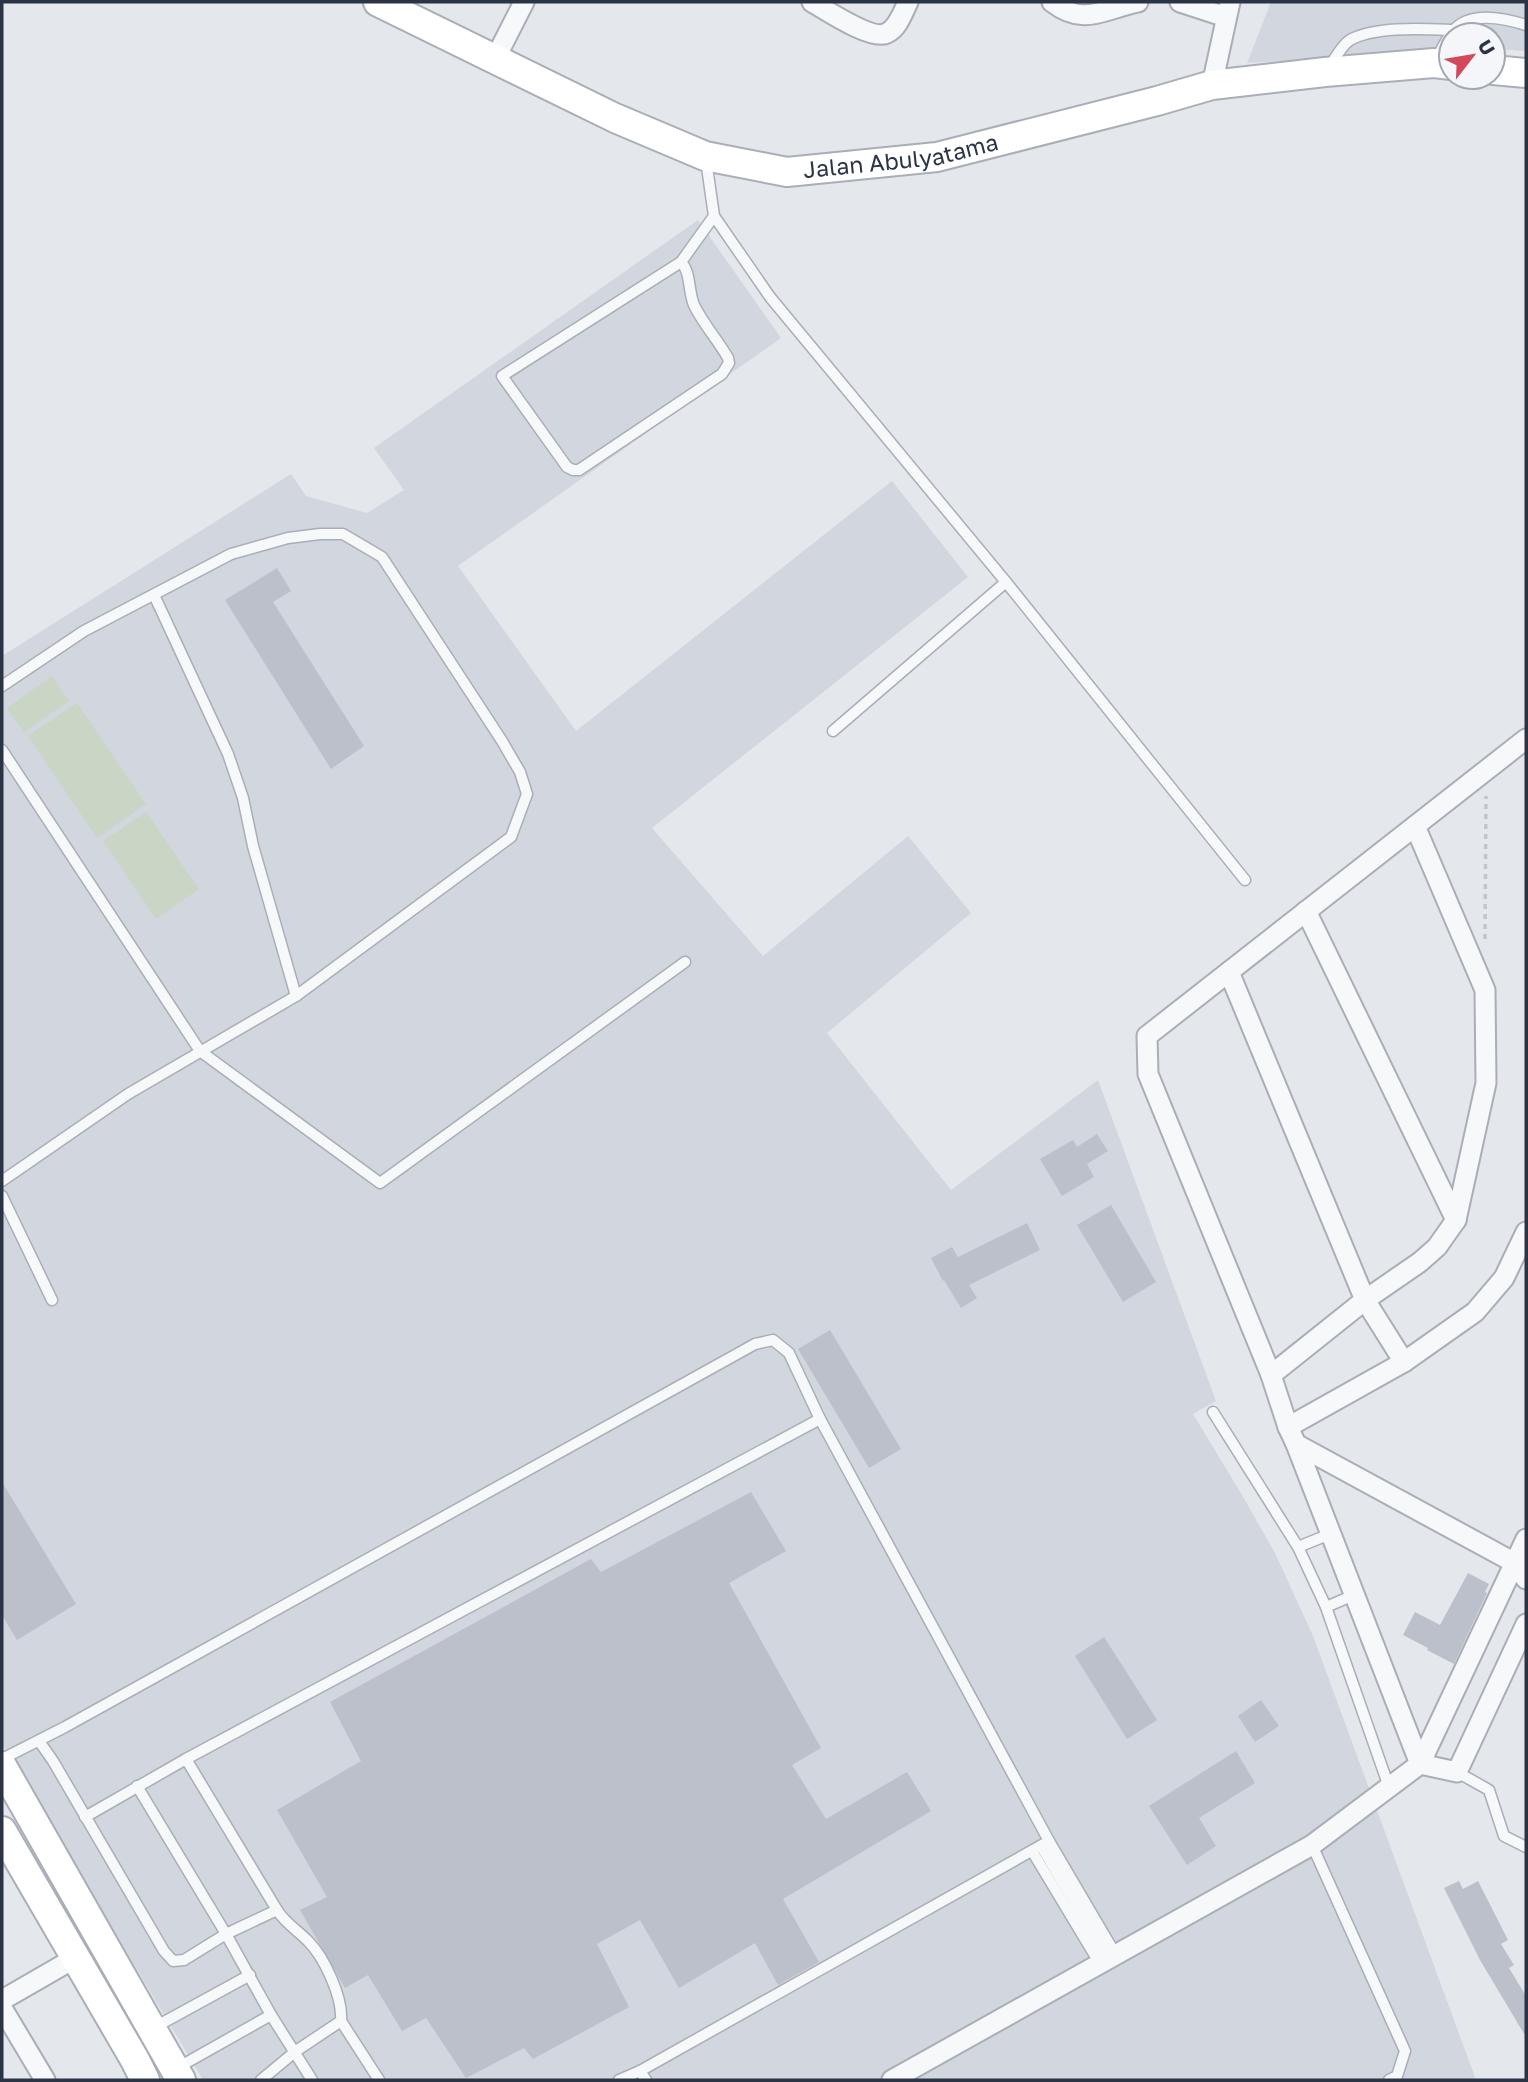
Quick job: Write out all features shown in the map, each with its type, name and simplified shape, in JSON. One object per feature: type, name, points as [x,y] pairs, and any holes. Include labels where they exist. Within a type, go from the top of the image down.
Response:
[{"type":"main road","name":"Jalan Abulyatama","points":[[378,2],[615,118],[705,156],[787,172],[937,157],[1212,85],[1325,72],[1437,64]]},
{"type":"main road","points":[[1507,72],[1526,74]]},
{"type":"main road","points":[[2,1766],[178,2075]]},
{"type":"main road","points":[[2,1831],[144,2080]]},
{"type":"street","points":[[495,59],[524,2]]},
{"type":"street","points":[[812,2],[860,29],[881,36],[894,28],[908,2]]},
{"type":"street","points":[[1052,2],[1064,11],[1085,16],[1138,2]]},
{"type":"street","points":[[1180,2],[1228,10],[1212,85]]},
{"type":"street","points":[[1420,1764],[1270,1375],[1148,1074],[1147,1036],[1526,739]]},
{"type":"street","points":[[1270,1375],[1365,1300],[1420,1262],[1437,1247],[1456,1220],[1486,1083],[1485,990],[1415,827]]},
{"type":"street","points":[[1306,911],[1456,1220]]},
{"type":"street","points":[[1229,972],[1365,1300],[1404,1362]]},
{"type":"street","points":[[1292,1436],[1475,1312],[1504,1278],[1526,1232]]},
{"type":"street","points":[[1292,1436],[1515,1563],[1526,1579]]},
{"type":"street","points":[[892,2080],[1312,1844],[1420,1764],[1526,1539]]},
{"type":"street","points":[[1420,1764],[1457,1772],[1526,1624]]},
{"type":"street","points":[[2,2000],[75,1958]]},
{"type":"street","points":[[2,2008],[46,2080]]},
{"type":"lane","points":[[1466,21],[1503,17],[1526,24]]},
{"type":"lane","points":[[1325,72],[1348,41],[1374,32],[1437,29]]},
{"type":"lane","points":[[705,156],[714,216],[770,298],[1006,582],[1245,880]]},
{"type":"lane","points":[[681,262],[688,274],[693,303],[729,358],[726,368],[722,374],[579,470],[570,469],[562,463],[502,376],[681,262],[714,216]]},
{"type":"lane","points":[[2,686],[85,631],[231,554],[288,538],[343,534],[382,557],[520,772],[527,794],[511,837],[296,996],[128,1094],[2,1181]]},
{"type":"lane","points":[[833,732],[1006,582]]},
{"type":"lane","points":[[153,595],[228,754],[243,798],[253,846],[296,996]]},
{"type":"lane","points":[[2,750],[200,1051],[380,1183],[685,962]]},
{"type":"lane","points":[[2,1196],[51,1300]]},
{"type":"lane","points":[[2,1759],[755,1344],[774,1340],[789,1353],[820,1419],[1041,1846],[1108,1960]]},
{"type":"lane","points":[[1213,1412],[1298,1547],[1326,1607],[1389,1787]]},
{"type":"lane","points":[[85,1817],[186,1759],[820,1419]]},
{"type":"lane","points":[[1298,1547],[1330,1534]]},
{"type":"lane","points":[[1326,1607],[1354,1595]]},
{"type":"lane","points":[[39,1741],[164,1951],[173,1961],[184,1960],[226,1934],[276,1910]]},
{"type":"lane","points":[[186,1759],[276,1910],[285,1922],[309,1942],[322,1960],[342,2012],[341,2021],[379,2080]]},
{"type":"lane","points":[[1457,1772],[1489,1790],[1504,1836],[1526,1847]]},
{"type":"lane","points":[[137,1786],[312,2080]]},
{"type":"lane","points":[[1312,1844],[1405,2051],[1397,2076],[1389,2080]]},
{"type":"lane","points":[[1041,1846],[1108,1960]]},
{"type":"lane","points":[[619,2080],[643,2075],[1041,1846]]},
{"type":"lane","points":[[152,2029],[250,1975]]},
{"type":"lane","points":[[178,2075],[271,2015]]},
{"type":"lane","points":[[261,2080],[296,2051],[341,2021]]},
{"type":"path","points":[[1485,949],[1486,772]]},
{"type":"shaded area","points":[[1271,2],[1526,2],[1526,51],[1507,50],[1507,21],[1437,21],[1437,52],[1247,63]]},
{"type":"shaded area","points":[[698,220],[781,338],[458,566],[576,731],[892,481],[968,577],[652,828],[763,956],[908,836],[971,913],[827,1033],[951,1190],[1098,1080],[1216,1401],[1193,1414],[1275,1553],[1313,1636],[1476,2080],[203,2080],[2,1744],[2,656],[291,474],[306,496],[367,513],[404,490],[374,448]]},
{"type":"green space","points":[[52,676],[69,701],[24,732],[7,708]]},
{"type":"green space","points":[[77,703],[146,804],[97,838],[28,736]]},
{"type":"green space","points":[[146,812],[199,889],[156,919],[103,841]]},
{"type":"building","points":[[277,568],[291,591],[273,602],[364,746],[331,769],[225,600]]},
{"type":"building","points":[[1097,1134],[1108,1151],[1087,1164],[1094,1177],[1062,1196],[1040,1159],[1073,1140],[1077,1147]]},
{"type":"building","points":[[1111,1205],[1156,1282],[1123,1302],[1077,1225]]},
{"type":"building","points":[[1027,1223],[1040,1250],[969,1285],[977,1298],[961,1308],[931,1258],[952,1247],[958,1257]]},
{"type":"building","points":[[830,1330],[901,1449],[869,1468],[798,1349]]},
{"type":"building","points":[[2,1482],[76,1604],[17,1640],[2,1615]]},
{"type":"building","points":[[751,1492],[786,1551],[729,1583],[821,1748],[792,1765],[826,1819],[907,1772],[931,1811],[783,1899],[819,1962],[778,1985],[755,1943],[679,1988],[640,1920],[597,1944],[629,2007],[533,2059],[524,2048],[466,2078],[426,2018],[402,2031],[368,1975],[345,1988],[300,1910],[327,1897],[277,1810],[361,1761],[330,1702],[591,1559],[601,1572]]},
{"type":"building","points":[[1468,1573],[1489,1584],[1454,1664],[1403,1635],[1415,1612],[1440,1625]]},
{"type":"building","points":[[1104,1637],[1157,1720],[1127,1739],[1075,1656]]},
{"type":"building","points":[[1261,1700],[1279,1726],[1255,1742],[1238,1716]]},
{"type":"building","points":[[1236,1751],[1255,1783],[1199,1818],[1216,1846],[1187,1865],[1149,1806]]},
{"type":"building","points":[[1459,1881],[1463,1889],[1478,1881],[1508,1940],[1501,1944],[1514,1965],[1509,1968],[1526,1996],[1526,2037],[1480,1960],[1444,1888]]}]
